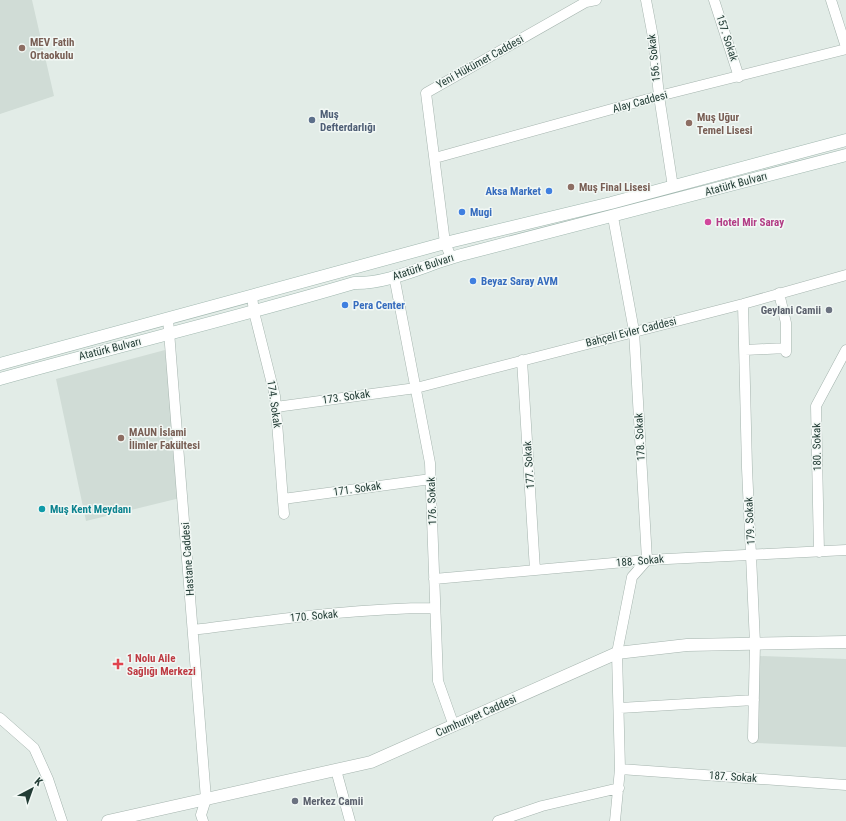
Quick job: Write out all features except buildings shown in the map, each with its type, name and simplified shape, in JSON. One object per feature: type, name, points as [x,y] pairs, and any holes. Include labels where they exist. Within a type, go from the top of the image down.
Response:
[{"type":"main road","name":"Atatürk Bulvarı","points":[[0,364],[445,243],[673,186],[846,140]]},
{"type":"main road","name":"Atatürk Bulvarı","points":[[0,379],[81,356],[171,334],[354,284],[366,284],[451,257],[613,217],[846,155]]},
{"type":"main road","name":"Cumhuriyet Caddesi","points":[[108,821],[371,762],[617,653],[687,645],[846,642]]},
{"type":"street","name":"Yeni Hükümet Caddesi","points":[[451,257],[445,243],[426,92],[586,2],[596,0]]},
{"type":"street","name":"156. Sokak","points":[[646,0],[653,37],[659,96],[673,186]]},
{"type":"street","name":"157. Sokak","points":[[714,0],[739,77]]},
{"type":"street","points":[[831,0],[846,48]]},
{"type":"street","name":"Alay Caddesi","points":[[435,158],[659,96],[739,77],[846,48]]},
{"type":"street","name":"178. Sokak","points":[[613,217],[634,331],[647,560]]},
{"type":"street","name":"Bahçeli Evler Caddesi","points":[[416,388],[743,304],[846,275]]},
{"type":"street","name":"176. Sokak","points":[[394,276],[430,462],[438,681],[454,726]]},
{"type":"street","points":[[745,350],[786,350],[786,323],[780,293]]},
{"type":"street","name":"174. Sokak","points":[[252,296],[254,312],[275,396],[284,514]]},
{"type":"street","name":"179. Sokak","points":[[743,304],[755,643],[753,738]]},
{"type":"street","name":"Hastane Caddesi","points":[[168,319],[171,334],[206,799],[201,815],[203,821]]},
{"type":"street","name":"180. Sokak","points":[[819,552],[816,406],[846,350]]},
{"type":"street","name":"177. Sokak","points":[[522,360],[536,570]]},
{"type":"street","name":"173. Sokak","points":[[276,407],[416,388]]},
{"type":"street","name":"171. Sokak","points":[[283,499],[431,479]]},
{"type":"street","name":"188. Sokak","points":[[434,578],[647,560],[751,553],[846,550]]},
{"type":"street","points":[[615,821],[620,769],[620,708],[617,653],[632,577],[647,560]]},
{"type":"street","name":"170. Sokak","points":[[193,630],[279,619],[405,608],[435,608]]},
{"type":"street","points":[[620,708],[754,700]]},
{"type":"street","points":[[0,718],[34,748],[48,779],[62,821]]},
{"type":"street","name":"187. Sokak","points":[[620,769],[846,785]]},
{"type":"street","points":[[336,770],[350,821]]},
{"type":"street","points":[[498,821],[542,806],[618,788]]},
{"type":"shaded area","name":"MEV Fatih Ortaokulu","points":[[0,0],[32,0],[54,96],[0,114]]},
{"type":"shaded area","name":"MAUN İslami İlimler Fakültesi","points":[[165,350],[180,498],[86,521],[56,379]]},
{"type":"shaded area","points":[[759,656],[846,659],[846,747],[756,743]]},
{"type":"place","name":"MEV Fatih Ortaokulu","points":[[22,48]]},
{"type":"place","name":"Muş Defterdarlığı","points":[[312,120]]},
{"type":"place","name":"Muş Uğur Temel Lisesi","points":[[689,123]]},
{"type":"place","name":"Muş Final Lisesi","points":[[571,187]]},
{"type":"place","name":"Aksa Market","points":[[549,191]]},
{"type":"place","name":"Mugi","points":[[462,212]]},
{"type":"place","name":"Hotel Mir Saray","points":[[708,222]]},
{"type":"place","name":"Beyaz Saray AVM","points":[[473,281]]},
{"type":"place","name":"Pera Center","points":[[345,305]]},
{"type":"place","name":"Geylani Camii","points":[[829,310]]},
{"type":"place","name":"MAUN İslami İlimler Fakültesi","points":[[121,438]]},
{"type":"place","name":"Muş Kent Meydanı","points":[[42,509]]},
{"type":"place","name":"1 Nolu Aile Sağlığı Merkezi","points":[[118,664]]},
{"type":"place","name":"Merkez Camii","points":[[295,801]]}]
